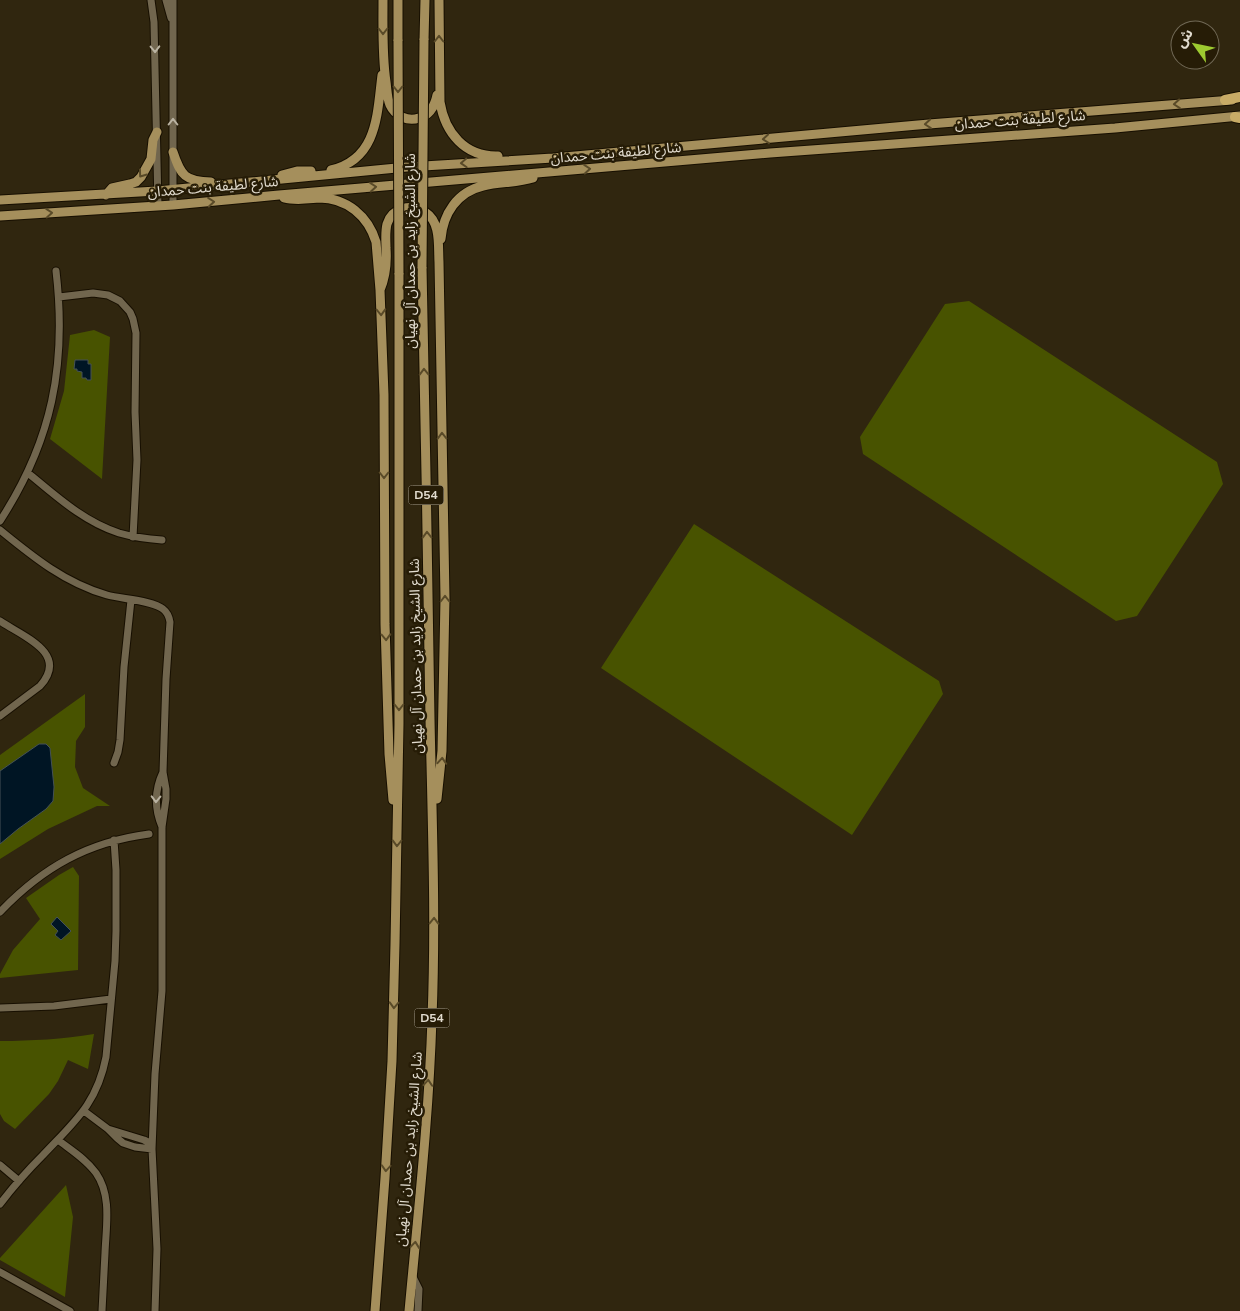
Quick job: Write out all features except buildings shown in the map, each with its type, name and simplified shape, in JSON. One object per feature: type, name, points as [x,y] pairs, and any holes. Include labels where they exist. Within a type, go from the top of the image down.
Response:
[{"type":"highway","points":[[1225,100],[1240,99]]},
{"type":"main road","points":[[383,0],[384,63],[388,98],[390,106],[396,113],[403,118],[411,119],[426,115],[431,110],[437,96],[439,62]]},
{"type":"main road","name":"شارع الشيخ زايد بن حمدان آل نهيان","points":[[375,1311],[392,1061],[399,724],[398,0]]},
{"type":"main road","name":"شارع الشيخ زايد بن حمدان آل نهيان","points":[[409,1311],[419,1208],[432,1019],[435,891],[430,724],[422,267],[424,0]]},
{"type":"main road","points":[[439,0],[440,102],[449,130],[463,146],[481,155],[490,157],[527,156],[553,158]]},
{"type":"main road","points":[[276,179],[292,172],[325,171],[339,168],[352,162],[362,152],[373,134],[384,63]]},
{"type":"main road","name":"شارع لطيفة بنت حمدان","points":[[0,200],[106,195],[223,186],[276,179],[407,167],[553,158],[928,124],[1225,100]]},
{"type":"main road","name":"شارع لطيفة بنت حمدان","points":[[0,216],[173,205],[871,145],[1115,128],[1238,117]]},
{"type":"main road","points":[[106,195],[112,188],[136,182],[141,177],[151,159],[153,140],[157,132]]},
{"type":"main road","points":[[173,152],[179,170],[188,178],[197,181],[213,182],[223,186]]},
{"type":"main road","points":[[439,262],[444,221],[455,202],[463,195],[472,189],[483,186],[523,181],[556,172]]},
{"type":"main road","points":[[0,194],[25,193],[44,197]]},
{"type":"main road","points":[[279,195],[295,200],[329,199],[344,203],[357,211],[367,222],[374,235],[377,250],[384,396],[384,578],[389,747],[391,783],[397,819]]},
{"type":"main road","points":[[380,290],[386,273],[387,225],[390,217],[402,208],[421,209],[428,213],[436,227],[439,262],[445,598],[441,773],[434,827]]},
{"type":"street","points":[[146,0],[154,22]]},
{"type":"street","points":[[151,0],[154,22],[158,206]]},
{"type":"street","points":[[166,0],[173,22]]},
{"type":"street","points":[[173,0],[173,205]]},
{"type":"street","points":[[0,521],[28,474],[44,431],[55,387],[60,342],[56,270]]},
{"type":"street","points":[[59,297],[93,293],[108,295],[126,306],[134,319],[136,333],[134,412],[137,460],[134,537]]},
{"type":"street","points":[[28,474],[89,519],[107,529],[134,537],[162,540]]},
{"type":"street","points":[[0,530],[40,562],[64,577],[113,597],[159,606],[168,615],[170,622],[163,772],[156,799],[158,816],[162,827],[162,991],[152,1146],[157,1249],[155,1311]]},
{"type":"street","points":[[114,763],[120,740],[122,689],[130,600]]},
{"type":"street","points":[[0,620],[44,650],[49,669],[40,686],[0,716]]},
{"type":"street","points":[[0,912],[17,894],[56,865],[85,850],[114,840],[149,834]]},
{"type":"street","points":[[0,1204],[84,1111],[103,1071],[106,1057],[116,931],[114,840]]},
{"type":"street","points":[[0,1008],[54,1006],[111,999]]},
{"type":"street","points":[[84,1111],[129,1145],[152,1146]]},
{"type":"street","points":[[117,1135],[144,1140],[152,1146]]},
{"type":"street","points":[[58,1140],[91,1166],[97,1174],[104,1192],[107,1215],[102,1311]]},
{"type":"street","points":[[0,1165],[19,1181]]},
{"type":"street","points":[[0,1272],[70,1311]]},
{"type":"street","points":[[412,1275],[418,1289],[418,1311]]},
{"type":"green space","points":[[969,301],[1217,462],[1223,484],[1137,616],[1116,621],[863,454],[860,437],[945,304]]},
{"type":"green space","points":[[94,330],[110,337],[102,479],[50,439],[64,391],[70,335]]},
{"type":"green space","points":[[694,524],[939,681],[943,694],[852,835],[601,668]]},
{"type":"green space","points":[[85,694],[85,727],[76,741],[75,767],[83,788],[110,806],[97,806],[48,829],[0,859],[0,755]]},
{"type":"green space","points":[[73,867],[79,876],[78,970],[0,978],[0,974],[13,950],[40,919],[26,898]]},
{"type":"green space","points":[[94,1034],[88,1069],[68,1060],[58,1081],[49,1094],[15,1129],[4,1121],[0,1114],[0,1041],[24,1041]]},
{"type":"green space","points":[[66,1185],[73,1217],[65,1297],[0,1260],[0,1258]]},
{"type":"water","points":[[75,360],[88,360],[88,364],[91,364],[91,380],[82,378],[82,372],[74,369]]},
{"type":"water","points":[[39,744],[46,744],[50,748],[54,787],[53,801],[46,809],[0,844],[0,771]]},
{"type":"water","points":[[57,917],[71,931],[61,940],[55,935],[58,931],[51,924]]}]
